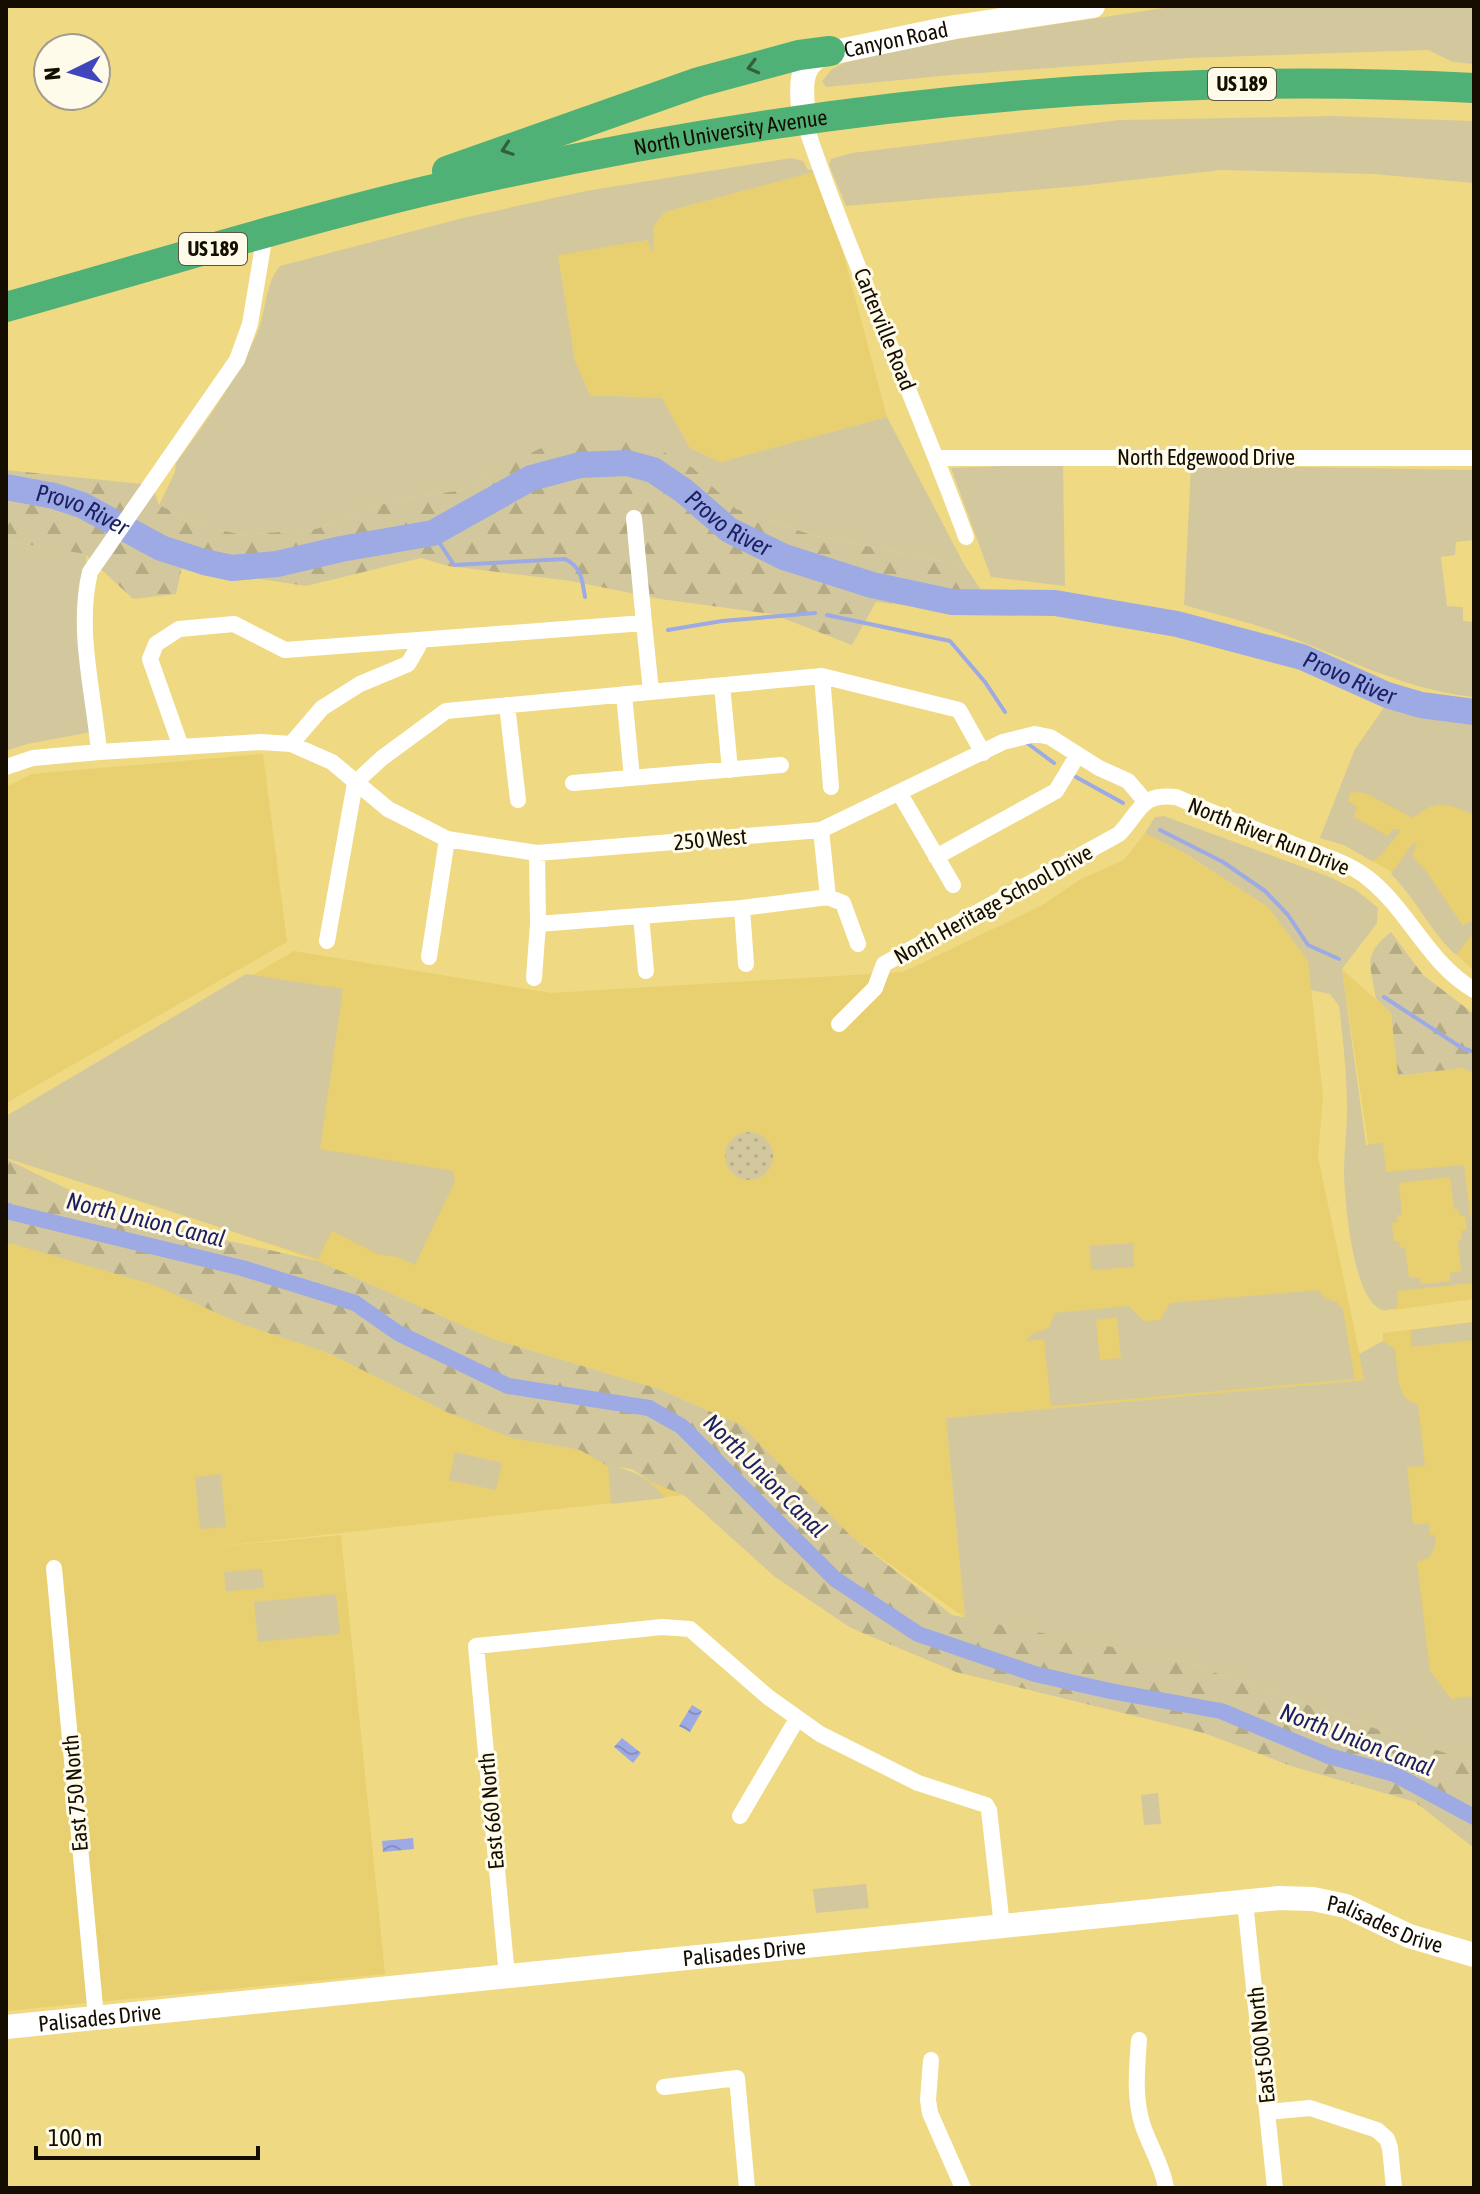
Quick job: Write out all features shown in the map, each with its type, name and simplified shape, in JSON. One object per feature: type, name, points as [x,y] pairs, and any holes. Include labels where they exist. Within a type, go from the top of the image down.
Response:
[{"type":"highway","points":[[380,203],[435,176],[653,98],[799,55],[830,51]]},
{"type":"highway","name":"North University Avenue","points":[[6,307],[380,203],[583,158],[804,121],[969,100],[1164,86],[1341,82],[1474,88]]},
{"type":"street","name":"Canyon Road","points":[[804,121],[803,74],[813,58],[830,51],[1039,10],[1093,6]]},
{"type":"street","name":"Carterville Road","points":[[804,121],[831,197],[938,458],[966,537]]},
{"type":"street","points":[[99,752],[85,641],[90,572],[237,360],[250,324],[265,234]]},
{"type":"street","name":"North Edgewood Drive","points":[[938,458],[1474,458]]},
{"type":"street","points":[[634,518],[651,691]]},
{"type":"street","points":[[181,747],[150,659],[156,644],[179,629],[234,624],[285,650],[644,623]]},
{"type":"street","points":[[291,744],[322,708],[360,684],[408,664],[418,647],[418,640]]},
{"type":"street","points":[[822,676],[831,787]]},
{"type":"street","points":[[327,941],[355,783],[382,758],[446,711],[822,676],[959,710],[983,753]]},
{"type":"street","points":[[722,685],[730,770]]},
{"type":"street","points":[[624,694],[632,778]]},
{"type":"street","points":[[507,705],[518,800]]},
{"type":"street","name":"250 West","points":[[6,767],[33,758],[99,752],[261,742],[291,744],[332,762],[388,809],[447,839],[537,853],[821,830],[1003,742],[1035,734],[1050,737],[1077,756],[1128,781],[1151,798]]},
{"type":"street","points":[[936,857],[1056,791],[1077,756]]},
{"type":"street","points":[[573,783],[781,765]]},
{"type":"street","points":[[900,794],[953,885]]},
{"type":"street","name":"North River Run Drive","points":[[1151,798],[1176,797],[1339,862],[1366,876],[1389,896],[1431,954],[1457,980],[1474,990]]},
{"type":"street","name":"North Heritage School Drive","points":[[839,1024],[875,988],[884,964],[1119,834],[1151,798]]},
{"type":"street","points":[[821,830],[828,897]]},
{"type":"street","points":[[429,957],[447,839]]},
{"type":"street","points":[[534,978],[538,924],[537,853]]},
{"type":"street","points":[[538,924],[742,908],[828,897],[843,903],[858,944]]},
{"type":"street","points":[[742,908],[746,964]]},
{"type":"street","points":[[641,916],[646,971]]},
{"type":"street","name":"East 750 North","points":[[54,1568],[96,2017]]},
{"type":"street","name":"East 660 North","points":[[507,1976],[476,1646],[662,1627],[690,1629],[797,1719]]},
{"type":"street","points":[[740,1816],[797,1719],[841,1746],[889,1769],[986,1805],[1002,1926]]},
{"type":"street","name":"Palisades Drive","points":[[6,2027],[1297,1898],[1346,1906],[1409,1936],[1474,1955]]},
{"type":"street","name":"East 500 North","points":[[1245,1902],[1275,2188]]},
{"type":"street","points":[[1139,2040],[1137,2073],[1140,2113],[1159,2158],[1166,2188]]},
{"type":"street","points":[[931,2060],[930,2113],[963,2188]]},
{"type":"street","points":[[664,2087],[737,2078],[747,2188]]},
{"type":"street","points":[[1268,2112],[1310,2108],[1377,2130],[1387,2139],[1390,2148],[1394,2188]]},
{"type":"shaded area","points":[[821,170],[887,417],[720,462],[690,448],[662,398],[590,395],[575,361],[558,254],[649,240],[650,252],[654,247],[653,227],[665,212]]},
{"type":"shaded area","points":[[1355,749],[1474,781],[1474,971],[1444,943],[1397,875],[1344,845],[1320,838]]},
{"type":"shaded area","points":[[263,754],[287,942],[6,1103],[6,787],[32,774]]},
{"type":"shaded area","points":[[1145,833],[1183,853],[1268,907],[1308,961],[1323,1097],[1318,1157],[1365,1380],[946,1418],[965,1618],[851,1536],[741,1425],[659,1389],[493,1339],[318,1261],[6,1154],[6,1120],[294,951],[551,993],[903,972],[1041,906],[1081,879],[1124,860]]},
{"type":"shaded area","points":[[1342,969],[1391,1013],[1398,1076],[1461,1068],[1474,1073],[1474,1299],[1393,1310]]},
{"type":"shaded area","points":[[6,1214],[244,1325],[328,1353],[450,1413],[511,1438],[580,1450],[684,1495],[214,1547],[341,1535],[385,1974],[6,2011]]},
{"type":"shaded area","points":[[1474,1322],[1474,1763],[1397,1736],[1383,1333]]},
{"type":"green space","points":[[1177,6],[1474,6],[1474,64],[1453,62],[1428,50],[1189,58],[826,87],[822,81],[832,69],[844,63],[912,46]]},
{"type":"green space","points":[[1333,116],[1474,121],[1474,183],[1373,174],[1221,170],[846,206],[829,165],[831,159],[852,153],[1119,120]]},
{"type":"green space","points":[[791,158],[803,161],[808,170],[821,170],[665,212],[653,227],[654,247],[651,253],[648,240],[558,255],[575,361],[590,395],[662,398],[690,448],[720,462],[887,417],[965,566],[812,535],[735,509],[693,468],[500,467],[464,490],[397,499],[316,529],[242,535],[200,525],[159,505],[175,472],[176,463],[248,353],[271,283],[280,266],[463,218],[586,191]]},
{"type":"green space","points":[[640,439],[693,468],[736,509],[812,535],[965,566],[998,615],[876,602],[852,645],[772,614],[660,599],[571,581],[448,566],[421,558],[306,586],[182,567],[176,594],[133,599],[85,554],[6,541],[6,470],[152,485],[159,505],[200,525],[242,535],[316,529],[397,499],[464,490],[500,467],[548,445]]},
{"type":"green space","points":[[1063,464],[1065,586],[991,577],[951,468]]},
{"type":"green space","points":[[1191,465],[1474,470],[1474,540],[1456,542],[1455,555],[1441,557],[1447,606],[1463,607],[1463,621],[1474,622],[1474,697],[1399,680],[1279,633],[1184,605]]},
{"type":"green space","points":[[6,541],[86,554],[97,731],[6,751]]},
{"type":"green space","points":[[1385,706],[1416,716],[1474,723],[1474,815],[1442,804],[1429,807],[1413,818],[1365,793],[1351,792],[1348,801],[1357,807],[1354,817],[1388,836],[1393,829],[1400,829],[1380,856],[1372,861],[1344,845],[1320,838],[1355,749]]},
{"type":"green space","points":[[1164,816],[1330,877],[1356,890],[1378,908],[1377,923],[1342,969],[1366,1145],[1383,1143],[1386,1172],[1464,1165],[1474,1244],[1474,1283],[1397,1291],[1398,1306],[1383,1310],[1371,1301],[1354,1259],[1346,1206],[1347,1097],[1339,1006],[1330,994],[1311,990],[1308,961],[1268,907],[1184,853],[1145,833],[1155,817]],"holes":[[[1450,1177],[1454,1209],[1459,1209],[1460,1216],[1465,1216],[1467,1230],[1461,1231],[1462,1240],[1458,1240],[1461,1271],[1450,1273],[1450,1281],[1421,1284],[1420,1277],[1409,1278],[1405,1247],[1400,1248],[1399,1241],[1394,1241],[1392,1223],[1398,1222],[1397,1215],[1402,1215],[1399,1183]]]},
{"type":"green space","points":[[1413,843],[1417,844],[1412,856],[1426,871],[1463,926],[1474,919],[1474,932],[1456,955],[1391,874]]},
{"type":"green space","points":[[1391,932],[1423,975],[1474,1014],[1474,1073],[1461,1068],[1398,1076],[1391,1013],[1376,999],[1370,962],[1375,948]]},
{"type":"green space","points":[[246,974],[343,989],[320,1149],[453,1171],[455,1181],[415,1265],[397,1257],[377,1254],[332,1231],[318,1259],[6,1158],[6,1116]]},
{"type":"green space","points":[[749,1132],[766,1139],[773,1156],[766,1173],[749,1180],[732,1173],[725,1156],[732,1139]]},
{"type":"green space","points":[[6,1159],[127,1218],[318,1261],[493,1339],[659,1389],[741,1425],[851,1536],[952,1615],[1182,1661],[1474,1763],[1474,1848],[1415,1802],[1291,1766],[1204,1733],[956,1672],[851,1628],[775,1577],[684,1495],[653,1483],[632,1469],[608,1466],[580,1450],[511,1438],[449,1413],[328,1353],[244,1325],[154,1285],[6,1242]]},
{"type":"green space","points":[[1133,1243],[1134,1267],[1091,1270],[1090,1246]]},
{"type":"green space","points":[[1318,1290],[1326,1299],[1337,1302],[1343,1310],[1355,1379],[1051,1406],[1044,1339],[1026,1341],[1032,1334],[1049,1328],[1054,1313],[1129,1306],[1144,1321],[1160,1320],[1170,1303]],"holes":[[[1117,1317],[1121,1358],[1100,1360],[1096,1320]]]},
{"type":"green space","points":[[1474,1322],[1474,1340],[1411,1347],[1411,1330]]},
{"type":"green space","points":[[1383,1341],[1395,1349],[1401,1391],[1411,1402],[1418,1404],[1425,1466],[1407,1467],[1413,1524],[1429,1523],[1430,1535],[1435,1535],[1436,1543],[1430,1557],[1417,1562],[1430,1670],[1451,1699],[1474,1696],[1474,1763],[1182,1661],[965,1618],[946,1418],[1364,1380],[1359,1354]]},
{"type":"green space","points":[[455,1452],[502,1463],[496,1490],[449,1480]]},
{"type":"green space","points":[[608,1466],[640,1476],[665,1498],[611,1504]]},
{"type":"green space","points":[[221,1474],[226,1527],[200,1529],[195,1477]]},
{"type":"green space","points":[[262,1569],[264,1588],[226,1591],[224,1572]]},
{"type":"green space","points":[[336,1594],[340,1634],[258,1642],[254,1602]]},
{"type":"green space","points":[[1158,1793],[1161,1824],[1144,1825],[1141,1795]]},
{"type":"green space","points":[[866,1884],[869,1908],[816,1913],[813,1889]]},
{"type":"water","points":[[692,1705],[702,1711],[690,1732],[679,1726]]},
{"type":"water","points":[[622,1738],[641,1753],[633,1763],[614,1747]]},
{"type":"water","points":[[413,1838],[414,1849],[383,1852],[382,1841]]},
{"type":"waterway","name":"Provo River","points":[[6,487],[82,505],[161,548],[232,568],[277,564],[433,533],[531,478],[580,465],[627,463],[653,470],[684,491],[729,530],[784,557],[872,585],[952,602],[1055,603],[1177,624],[1302,657],[1387,695],[1421,705],[1474,712]]},
{"type":"waterway","points":[[433,533],[454,565],[565,559],[578,570],[585,597]]},
{"type":"waterway","points":[[668,630],[722,621],[815,613]]},
{"type":"waterway","points":[[827,615],[950,641],[985,682],[1005,712]]},
{"type":"waterway","points":[[1027,743],[1054,763]]},
{"type":"waterway","points":[[1076,777],[1123,803]]},
{"type":"waterway","points":[[1160,830],[1223,862],[1265,891],[1288,915],[1308,945],[1339,959]]},
{"type":"waterway","points":[[1384,997],[1462,1048],[1474,1052]]},
{"type":"waterway","name":"North Union Canal","points":[[6,1211],[242,1268],[355,1303],[398,1333],[508,1386],[649,1408],[681,1426],[835,1579],[918,1634],[1035,1674],[1221,1711],[1329,1756],[1394,1774],[1474,1817]]}]
